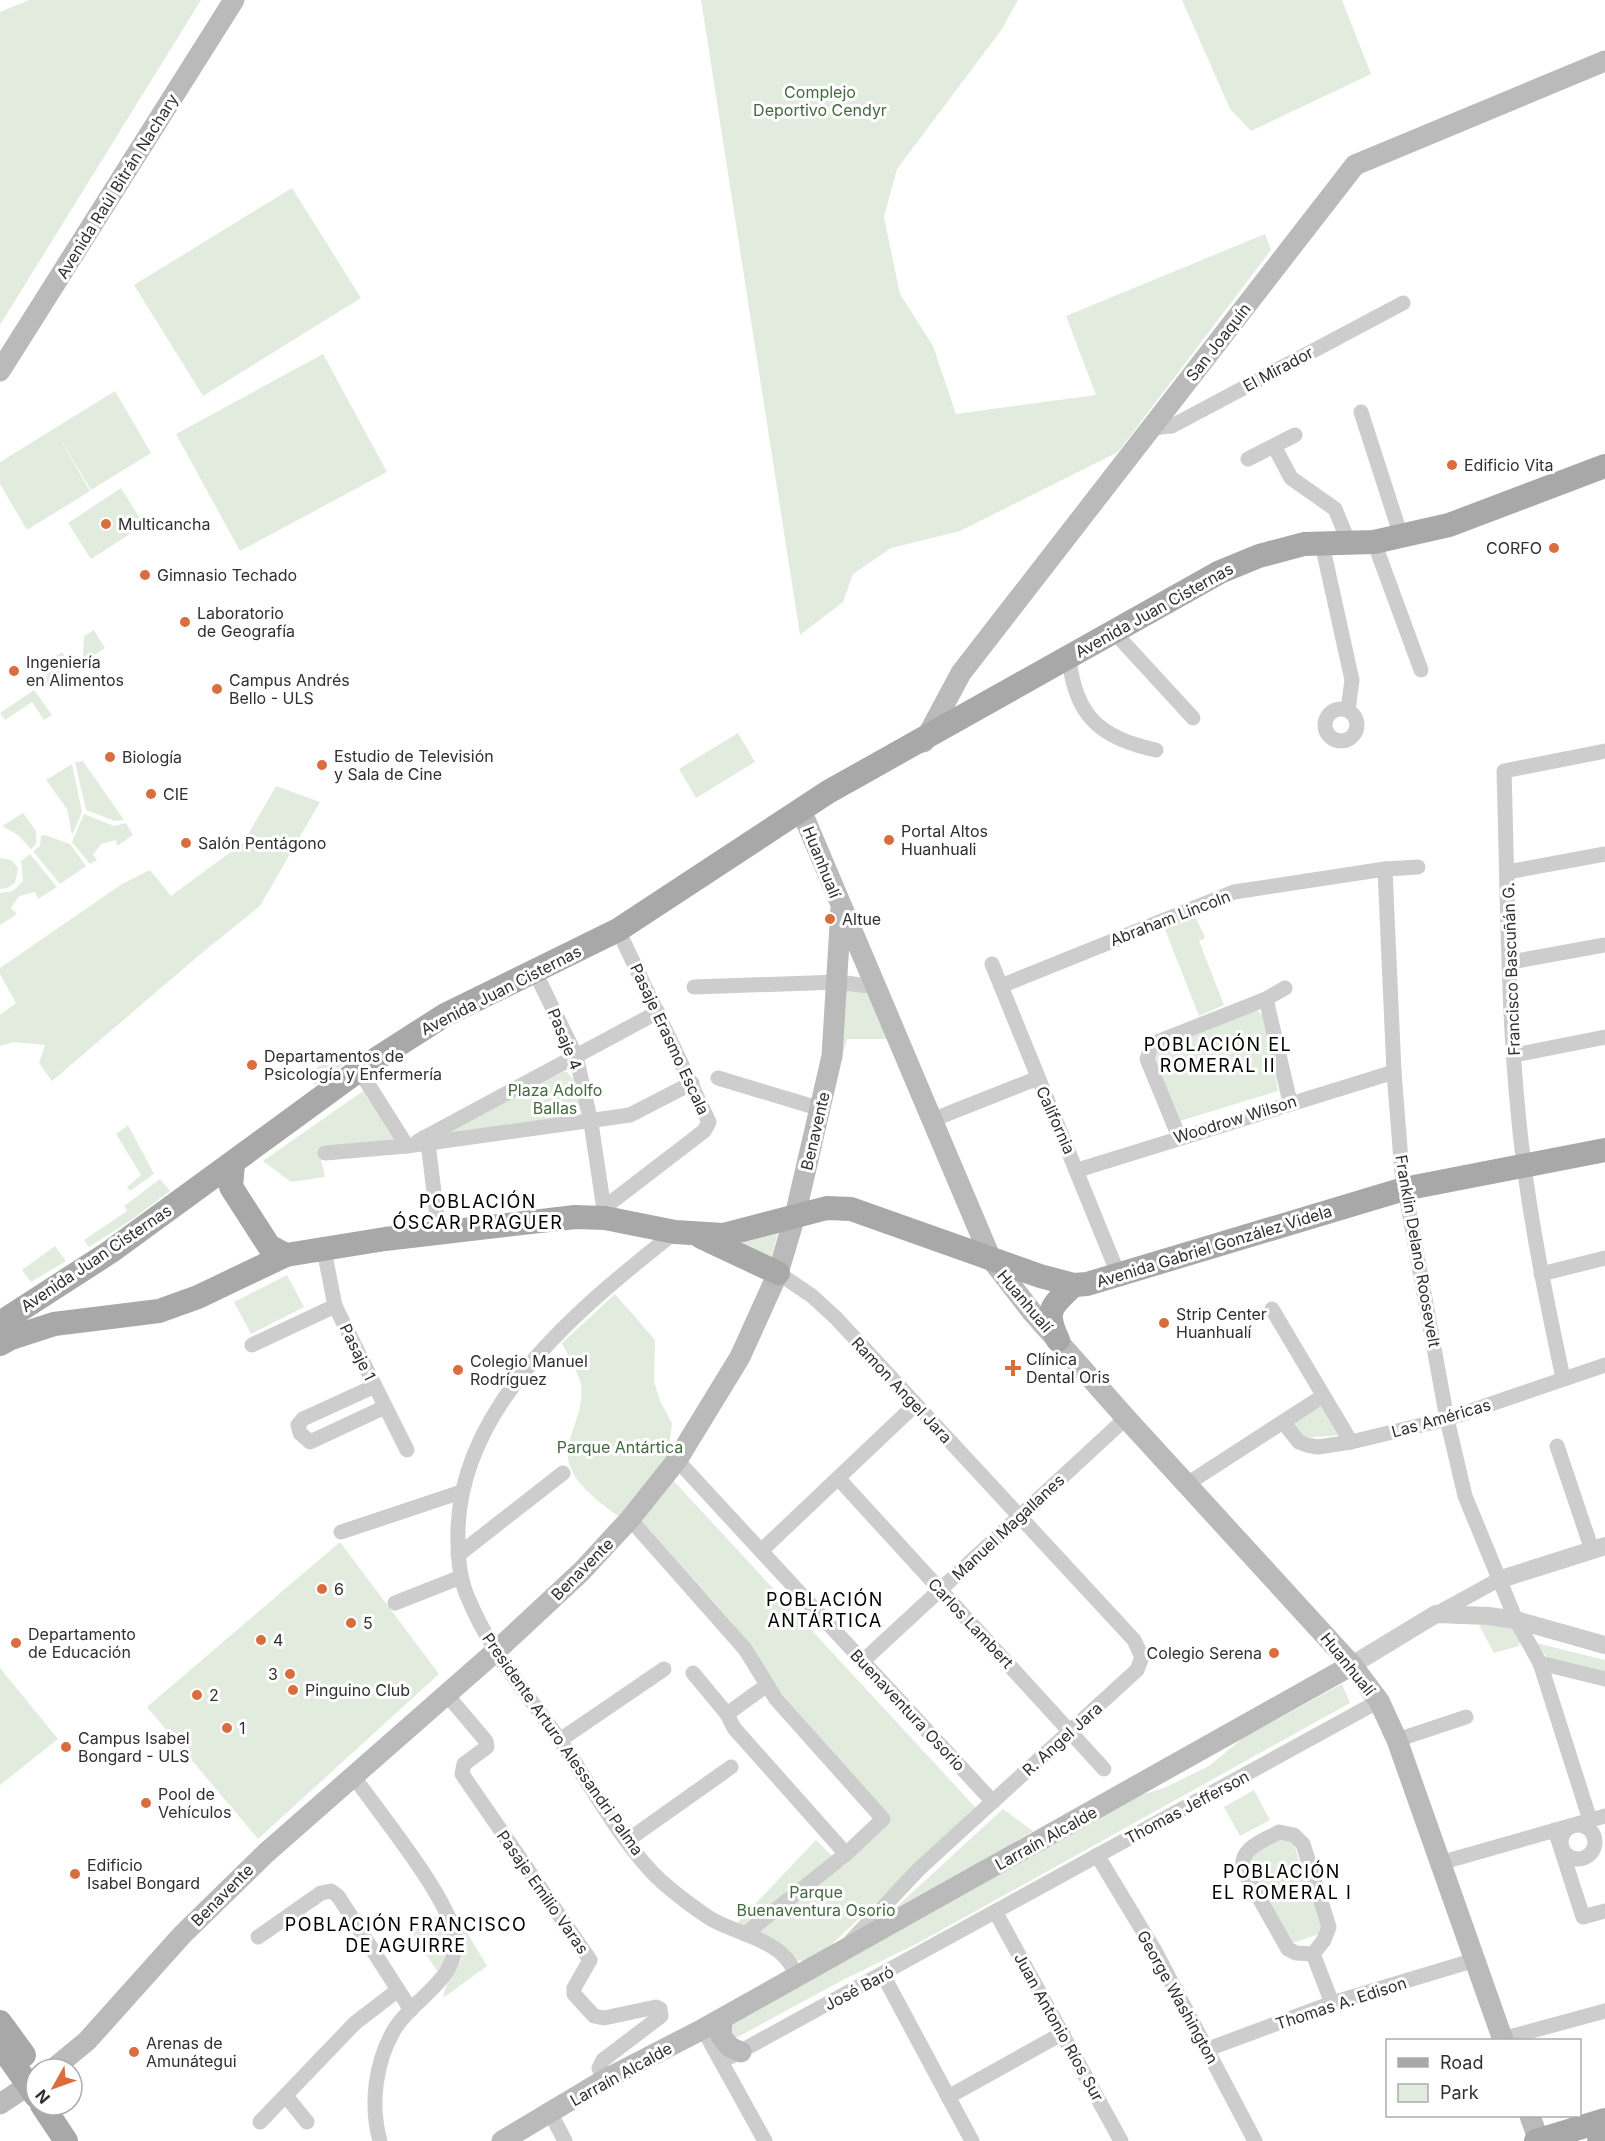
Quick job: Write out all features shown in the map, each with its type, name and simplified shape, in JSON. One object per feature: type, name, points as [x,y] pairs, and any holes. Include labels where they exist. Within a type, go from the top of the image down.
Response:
[{"type":"main road","name":"Avenida Raúl Bitrán Nachary","points":[[0,371],[234,0]]},
{"type":"main road","name":"San Joaquín","points":[[926,739],[961,673],[1355,165],[1605,61]]},
{"type":"main road","name":"Avenida Juan Cisternas","points":[[0,1323],[110,1252],[359,1070],[445,1015],[618,930],[926,739],[1220,572],[1259,556],[1304,544],[1374,542],[1449,525],[1605,466]]},
{"type":"main road","name":"Huanhualí","points":[[812,809],[838,902],[991,1259],[1126,1418],[1352,1665],[1379,1701],[1397,1740],[1502,2039]]},
{"type":"main road","name":"Benavente","points":[[68,2057],[87,2041],[182,1935],[231,1886],[447,1695],[582,1571],[630,1519],[677,1460],[740,1357],[778,1273],[795,1216],[821,1109],[831,1056],[838,982],[838,902]]},
{"type":"main road","name":"Avenida Gabriel González Videla","points":[[684,1232],[723,1235],[827,1208],[851,1209],[1074,1286],[1119,1276],[1404,1190],[1605,1149]]},
{"type":"main road","points":[[233,1164],[231,1187],[269,1246],[286,1255]]},
{"type":"main road","points":[[203,1184],[224,1192],[259,1248],[249,1270]]},
{"type":"main road","name":"Avenida Juan Cisternas","points":[[0,1344],[11,1338],[54,1324],[159,1311],[198,1297],[249,1270],[286,1255],[535,1220],[605,1213],[684,1232]]},
{"type":"main road","points":[[684,1232],[778,1273]]},
{"type":"main road","points":[[1058,1340],[1049,1321],[1053,1309],[1074,1286]]},
{"type":"main road","name":"Larraín Alcalde","points":[[502,2141],[551,2114],[604,2080],[723,2019],[1352,1665]]},
{"type":"main road","points":[[723,2019],[721,2036],[730,2047],[741,2052]]},
{"type":"main road","points":[[0,2022],[24,2065]]},
{"type":"main road","points":[[0,2045],[24,2072]]},
{"type":"main road","points":[[0,2104],[24,2089]]},
{"type":"main road","points":[[50,2117],[66,2141]]},
{"type":"main road","points":[[66,2117],[82,2141]]},
{"type":"main road","points":[[1531,2117],[1538,2141],[1605,2120]]},
{"type":"main road","points":[[1599,2141],[1605,2139]]},
{"type":"street","name":"El Mirador","points":[[1151,428],[1172,426],[1403,303]]},
{"type":"street","points":[[1360,412],[1401,536]]},
{"type":"street","points":[[1248,459],[1295,435]]},
{"type":"street","points":[[1274,446],[1291,478],[1335,509],[1349,543]]},
{"type":"street","points":[[1374,542],[1421,670]]},
{"type":"street","points":[[1322,544],[1353,680],[1348,710]]},
{"type":"street","points":[[1114,632],[1193,718]]},
{"type":"street","points":[[1069,657],[1080,706],[1089,717],[1104,730],[1139,747],[1156,750]]},
{"type":"street","name":"Francisco Bascuñán G.","points":[[1563,1378],[1541,1274],[1525,1166],[1514,1055],[1504,771],[1605,751]]},
{"type":"street","points":[[1507,872],[1605,854]]},
{"type":"street","name":"Abraham Lincoln","points":[[1001,986],[1234,892],[1384,869],[1418,867]]},
{"type":"street","name":"Franklin Delano Roosevelt","points":[[1384,869],[1394,1072],[1404,1190],[1447,1419],[1465,1496],[1498,1580],[1516,1620],[1540,1663],[1591,1820]]},
{"type":"street","name":"Pasaje Erasmo Escala","points":[[605,1213],[708,1127],[709,1122],[618,930]]},
{"type":"street","points":[[1510,962],[1605,945]]},
{"type":"street","name":"California","points":[[992,964],[1078,1170],[1119,1276]]},
{"type":"street","name":"Pasaje 4","points":[[534,970],[576,1056],[591,1123],[605,1213]]},
{"type":"street","points":[[694,987],[838,982],[875,987]]},
{"type":"street","points":[[1179,1137],[1148,1059],[1152,1044],[1266,999],[1285,988]]},
{"type":"street","points":[[1266,999],[1290,1102]]},
{"type":"street","points":[[427,1140],[658,1012]]},
{"type":"street","points":[[1514,1055],[1605,1036]]},
{"type":"street","points":[[359,1070],[407,1146]]},
{"type":"street","name":"Woodrow Wilson","points":[[1078,1170],[1290,1102],[1394,1072]]},
{"type":"street","points":[[718,1078],[821,1109]]},
{"type":"street","points":[[932,1120],[1038,1078]]},
{"type":"street","points":[[325,1154],[407,1146],[427,1140],[591,1123],[630,1115],[692,1083]]},
{"type":"street","points":[[427,1140],[439,1233]]},
{"type":"street","name":"Presidente Arturo Alessandri Palma","points":[[684,1232],[611,1283],[547,1344],[527,1368],[489,1423],[470,1462],[461,1492],[457,1527],[461,1577],[467,1596],[496,1651],[628,1840],[659,1879],[713,1920],[783,1955],[798,1976]]},
{"type":"street","name":"Pasaje 1","points":[[324,1250],[335,1306],[406,1449]]},
{"type":"street","points":[[1541,1274],[1605,1258]]},
{"type":"street","name":"Ramon Angel Jara","points":[[778,1273],[824,1305],[1020,1515]]},
{"type":"street","points":[[252,1345],[335,1306]]},
{"type":"street","points":[[1272,1310],[1352,1442]]},
{"type":"street","name":"Las Américas","points":[[1283,1422],[1299,1442],[1306,1445],[1318,1447],[1352,1442],[1447,1419],[1605,1365]]},
{"type":"street","points":[[375,1386],[303,1419],[298,1425],[300,1433],[310,1442],[385,1407]]},
{"type":"street","points":[[1187,1484],[1323,1396]]},
{"type":"street","points":[[761,1551],[915,1405]]},
{"type":"street","name":"Manuel Magallanes","points":[[863,1661],[1126,1418]]},
{"type":"street","points":[[1436,1614],[1498,1580],[1599,1548],[1557,1446]]},
{"type":"street","name":"Buenaventura Osorio","points":[[677,1460],[993,1802]]},
{"type":"street","points":[[458,1555],[563,1473]]},
{"type":"street","name":"Carlos Lambert","points":[[838,1478],[1104,1768]]},
{"type":"street","points":[[341,1532],[461,1492]]},
{"type":"street","name":"R. Angel Jara","points":[[843,1950],[887,1900],[1137,1670],[1141,1662],[1141,1651],[1134,1640],[1020,1515]]},
{"type":"street","points":[[630,1519],[745,1649],[776,1699],[883,1819],[846,1854],[745,1934]]},
{"type":"street","points":[[395,1603],[461,1577]]},
{"type":"street","points":[[1436,1614],[1489,1616],[1516,1620],[1605,1645]]},
{"type":"street","name":"Larraín Alcalde","points":[[1352,1665],[1436,1614]]},
{"type":"street","points":[[1540,1663],[1605,1680]]},
{"type":"street","points":[[560,1740],[664,1669]]},
{"type":"street","points":[[693,1673],[727,1714],[734,1728],[846,1854]]},
{"type":"street","points":[[727,1714],[767,1685]]},
{"type":"street","name":"Pasaje Emilio Varas","points":[[447,1695],[486,1741],[485,1750],[464,1764],[462,1774],[590,1960],[574,1988],[576,1998],[594,2016],[604,2018],[656,2007],[660,2010],[661,2016],[603,2060],[599,2068],[604,2080]]},
{"type":"street","name":"Thomas Jefferson","points":[[996,1913],[1097,1855],[1379,1701]]},
{"type":"street","points":[[1397,1740],[1466,1718]]},
{"type":"street","points":[[628,1840],[731,1767]]},
{"type":"street","points":[[354,1777],[439,1897],[454,1934],[456,1954],[439,1983],[395,2029],[380,2068],[374,2108],[380,2141]]},
{"type":"street","points":[[1440,1863],[1591,1820]]},
{"type":"street","points":[[1591,1820],[1587,1826],[1594,1833],[1596,1843],[1593,1852],[1586,1858],[1576,1860],[1567,1856],[1560,1847],[1561,1836],[1567,1828],[1591,1820]]},
{"type":"street","points":[[1555,1830],[1583,1917],[1605,1911]]},
{"type":"street","points":[[1279,1832],[1294,1835],[1303,1844],[1329,1927],[1324,1940],[1313,1954],[1296,1953],[1288,1949],[1243,1870],[1241,1862],[1246,1851],[1279,1832]]},
{"type":"street","name":"George Washington","points":[[1097,1855],[1155,1951],[1255,2141]]},
{"type":"street","points":[[258,1937],[321,1893],[331,1891],[338,1896],[411,2010]]},
{"type":"street","name":"José Baró","points":[[721,2062],[996,1913]]},
{"type":"street","name":"Juan Antonio Ríos Sur","points":[[996,1913],[1121,2141]]},
{"type":"street","points":[[1313,1954],[1332,2003]]},
{"type":"street","name":"Thomas A. Edison","points":[[1208,2049],[1332,2003],[1475,1960]]},
{"type":"street","points":[[883,1975],[972,2141]]},
{"type":"street","points":[[260,2122],[355,2023],[398,1990]]},
{"type":"street","points":[[1505,2039],[1605,2010]]},
{"type":"street","points":[[703,2030],[765,2141]]},
{"type":"street","points":[[948,2097],[1063,2033]]},
{"type":"street","points":[[286,2096],[308,2122]]},
{"type":"street","points":[[551,2114],[565,2141]]},
{"type":"green space","points":[[29,0],[201,0],[0,325],[0,12]]},
{"type":"green space","name":"Complejo Deportivo Cendyr","points":[[701,0],[1018,0],[1002,29],[897,169],[884,217],[900,294],[933,346],[956,414],[1096,395],[1066,316],[1265,234],[1271,250],[1118,452],[960,531],[891,548],[853,574],[843,602],[800,635]]},
{"type":"green space","points":[[1182,0],[1342,0],[1371,74],[1251,131],[1230,109]]},
{"type":"green space","points":[[292,188],[361,298],[203,396],[134,285]]},
{"type":"green space","points":[[323,354],[387,472],[240,551],[176,434]]},
{"type":"green space","points":[[115,391],[151,453],[91,490],[56,432],[90,491],[27,530],[0,484],[0,462]]},
{"type":"green space","name":"Multicancha","points":[[121,488],[144,525],[91,559],[68,523]]},
{"type":"green space","points":[[94,630],[105,648],[65,675],[66,670],[83,657],[84,636]]},
{"type":"green space","points":[[62,652],[66,658],[59,679],[44,689],[42,686],[47,674],[48,661]]},
{"type":"green space","points":[[34,690],[52,715],[44,720],[32,702],[5,720],[0,713]]},
{"type":"green space","points":[[738,733],[755,762],[696,798],[679,769]]},
{"type":"green space","points":[[83,761],[124,820],[115,821],[86,810],[75,762]]},
{"type":"green space","points":[[72,764],[82,812],[72,835],[67,809],[46,780]]},
{"type":"green space","points":[[276,786],[320,802],[260,906],[52,1081],[39,1063],[45,1045],[14,1042],[0,1046],[0,1015],[16,1003],[0,974],[0,968],[122,884],[150,870],[171,896],[243,843]]},
{"type":"green space","points":[[23,813],[36,831],[36,844],[31,849],[18,835],[2,826]]},
{"type":"green space","points":[[84,814],[114,826],[126,823],[133,835],[117,846],[116,840],[101,844],[93,855],[97,860],[90,864],[72,842]]},
{"type":"green space","points":[[45,835],[70,844],[86,866],[60,884],[33,851],[40,846],[41,836]]},
{"type":"green space","points":[[30,854],[57,887],[38,899],[35,892],[19,896],[11,908],[17,914],[0,925],[0,893],[13,891],[23,881],[21,861]]},
{"type":"green space","points":[[0,858],[11,860],[18,868],[15,883],[0,889]]},
{"type":"green space","points":[[1195,915],[1205,938],[1199,941],[1224,1005],[1199,1016],[1164,927]]},
{"type":"green space","points":[[845,988],[870,995],[887,1039],[847,1039],[839,1067]]},
{"type":"green space","points":[[1257,1010],[1266,1019],[1278,1091],[1180,1121],[1155,1059],[1156,1053],[1162,1047]]},
{"type":"green space","points":[[335,1051],[346,1063],[315,1085],[307,1076]]},
{"type":"green space","name":"Plaza Adolfo Ballas","points":[[563,1072],[571,1076],[579,1093],[580,1105],[577,1116],[443,1135]]},
{"type":"green space","points":[[363,1091],[396,1142],[319,1150],[325,1177],[291,1182],[263,1161]]},
{"type":"green space","points":[[128,1125],[154,1174],[130,1191],[127,1187],[141,1175],[116,1134]]},
{"type":"green space","points":[[160,1179],[170,1191],[89,1247],[84,1240],[127,1211],[124,1206]]},
{"type":"green space","points":[[780,1227],[770,1260],[729,1243]]},
{"type":"green space","points":[[55,1246],[66,1261],[31,1282],[22,1270]]},
{"type":"green space","points":[[287,1275],[304,1307],[251,1334],[234,1302]]},
{"type":"green space","name":"Parque Antártica","points":[[615,1294],[655,1340],[654,1381],[660,1401],[672,1423],[667,1467],[624,1520],[592,1496],[575,1476],[569,1464],[570,1439],[582,1392],[578,1374],[562,1343]]},
{"type":"green space","points":[[1324,1405],[1342,1435],[1302,1438],[1291,1423]]},
{"type":"green space","name":"Parque Buenaventura Osorio","points":[[671,1478],[976,1808],[813,1962],[786,1959],[737,1923],[816,1840],[843,1867],[872,1838],[887,1813],[775,1686],[758,1656],[730,1620],[642,1521]]},
{"type":"green space","name":"Pinguino Club","points":[[340,1542],[439,1674],[258,1839],[147,1707]]},
{"type":"green space","points":[[1495,1623],[1513,1627],[1520,1641],[1519,1646],[1494,1653],[1479,1625]]},
{"type":"green space","points":[[1536,1643],[1605,1660],[1605,1673],[1549,1659]]},
{"type":"green space","points":[[0,1668],[58,1739],[0,1785]]},
{"type":"green space","points":[[1342,1684],[1350,1703],[920,1942],[841,1981],[734,2039],[728,2025],[1137,1796],[1164,1788],[1209,1766],[1243,1738]]},
{"type":"green space","points":[[1254,1790],[1270,1820],[1240,1836],[1224,1807]]},
{"type":"green space","points":[[1003,1809],[1033,1831],[880,1922]]},
{"type":"green space","points":[[1281,1836],[1293,1842],[1322,1928],[1319,1934],[1293,1943],[1245,1863],[1246,1858]]},
{"type":"green space","points":[[453,1909],[487,1966],[443,1998],[462,1956],[461,1936]]},
{"type":"green space","points":[[438,1915],[447,1937],[448,1951],[437,1971],[412,1933]]},
{"type":"place","name":"Edificio Vita","points":[[1452,465]]},
{"type":"place","name":"Multicancha","points":[[106,524]]},
{"type":"place","name":"CORFO","points":[[1554,548]]},
{"type":"place","name":"Gimnasio Techado","points":[[145,575]]},
{"type":"place","name":"Laboratorio de Geografía","points":[[185,622]]},
{"type":"place","name":"Ingeniería en Alimentos","points":[[14,671]]},
{"type":"place","name":"Campus Andrés Bello - ULS","points":[[217,689]]},
{"type":"place","name":"Biología","points":[[110,757]]},
{"type":"place","name":"Estudio de Televisión y Sala de Cine","points":[[322,765]]},
{"type":"place","name":"CIE","points":[[151,794]]},
{"type":"place","name":"Portal Altos Huanhuali","points":[[889,840]]},
{"type":"place","name":"Salón Pentágono","points":[[186,843]]},
{"type":"place","name":"Altue","points":[[830,919]]},
{"type":"place","name":"Departamentos de Psicología y Enfermería","points":[[252,1065]]},
{"type":"place","name":"Strip Center Huanhualí","points":[[1164,1323]]},
{"type":"place","name":"Clínica Dental Oris","points":[[1013,1368]]},
{"type":"place","name":"Colegio Manuel Rodríguez","points":[[458,1370]]},
{"type":"place","name":"6","points":[[322,1589]]},
{"type":"place","name":"5","points":[[351,1623]]},
{"type":"place","name":"4","points":[[261,1640]]},
{"type":"place","name":"Departamento de Educación","points":[[16,1643]]},
{"type":"place","name":"Colegio Serena","points":[[1274,1653]]},
{"type":"place","name":"3","points":[[290,1674]]},
{"type":"place","name":"Pinguino Club","points":[[293,1690]]},
{"type":"place","name":"2","points":[[197,1695]]},
{"type":"place","name":"1","points":[[227,1728]]},
{"type":"place","name":"Campus Isabel Bongard - ULS","points":[[66,1747]]},
{"type":"place","name":"Pool de Vehículos","points":[[146,1803]]},
{"type":"place","name":"Edificio Isabel Bongard","points":[[75,1874]]},
{"type":"place","name":"Arenas de Amunátegui","points":[[134,2052]]},
{"type":"district","name":"POBLACIÓN EL ROMERAL II","points":[[1218,1054]]},
{"type":"district","name":"POBLACIÓN ÓSCAR PRAGUER","points":[[478,1211]]},
{"type":"district","name":"POBLACIÓN ANTÁRTICA","points":[[825,1609]]},
{"type":"district","name":"POBLACIÓN EL ROMERAL I","points":[[1282,1881]]},
{"type":"district","name":"POBLACIÓN FRANCISCO DE AGUIRRE","points":[[406,1934]]}]
